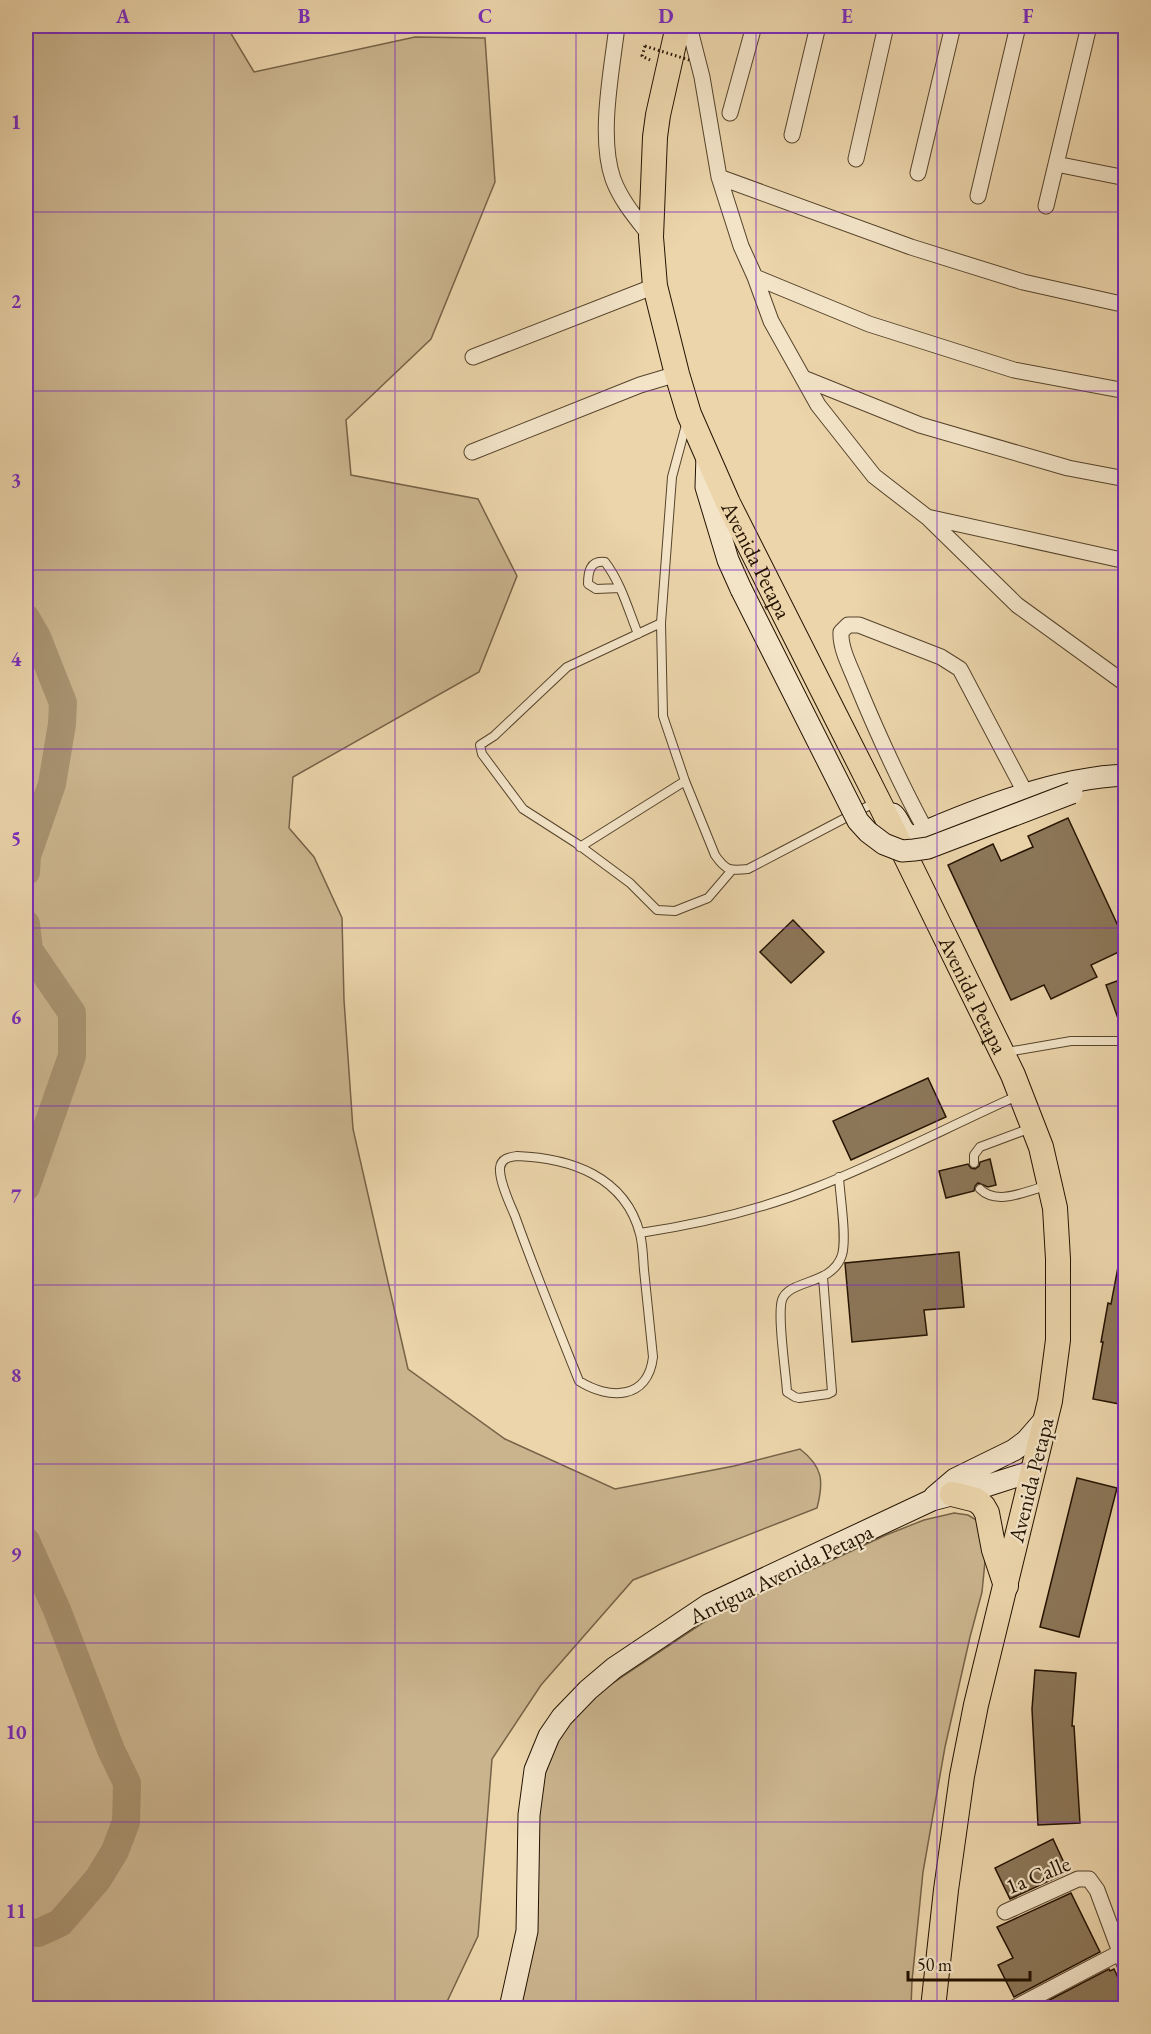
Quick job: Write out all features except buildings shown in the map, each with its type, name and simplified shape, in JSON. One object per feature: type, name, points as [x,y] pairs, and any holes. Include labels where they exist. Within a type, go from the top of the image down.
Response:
[{"type":"main road","name":"Avenida Petapa","points":[[678,26],[656,126],[651,237],[656,286],[689,414],[728,503],[880,803],[1022,1094],[1035,1126],[1055,1208],[1058,1259],[1058,1340],[1047,1416],[976,1705],[962,1776],[947,1880],[933,2008]]},
{"type":"main road","points":[[707,455],[706,487],[728,560],[858,821],[868,832],[884,844],[902,851],[928,848],[1124,775]]},
{"type":"main road","points":[[880,803],[896,816],[908,836],[915,836],[1026,794],[1080,780],[1124,775]]},
{"type":"main road","name":"Antigua Avenida Petapa","points":[[942,1497],[955,1479],[1020,1446],[1047,1416]]},
{"type":"main road","name":"Antigua Avenida Petapa","points":[[510,2008],[527,1931],[529,1815],[535,1770],[549,1736],[588,1690],[614,1668],[708,1605],[942,1497],[1033,1471]]},
{"type":"main road","points":[[942,1497],[976,1500],[983,1506],[987,1513],[994,1550],[1006,1586]]},
{"type":"street","points":[[617,26],[607,115],[608,153],[613,178],[626,204],[651,237]]},
{"type":"street","points":[[689,26],[702,77],[719,177],[741,246],[771,321],[818,405],[874,476],[927,517],[1017,605],[1125,684]]},
{"type":"street","points":[[730,113],[754,26]]},
{"type":"street","points":[[792,135],[818,26]]},
{"type":"street","points":[[856,159],[886,26]]},
{"type":"street","points":[[918,173],[953,26]]},
{"type":"street","points":[[978,196],[1018,26]]},
{"type":"street","points":[[1046,206],[1089,26]]},
{"type":"street","points":[[1056,164],[1125,178]]},
{"type":"street","points":[[719,177],[911,247],[1023,282],[1125,305]]},
{"type":"street","points":[[755,277],[869,324],[1014,370],[1125,391]]},
{"type":"street","points":[[473,357],[656,286]]},
{"type":"street","points":[[472,452],[640,385],[677,374]]},
{"type":"street","points":[[803,378],[920,425],[1068,468],[1125,479]]},
{"type":"street","points":[[927,517],[1125,561]]},
{"type":"street","points":[[926,831],[901,786],[875,729],[843,649],[841,632],[848,625],[868,628],[941,657],[960,669],[1026,794]]},
{"type":"street","name":"1a Calle","points":[[1005,1912],[1078,1879],[1089,1880],[1097,1890],[1119,1953]]},
{"type":"street","points":[[1014,2008],[1119,1953],[1125,1968]]},
{"type":"lane","points":[[689,414],[672,477],[661,624],[663,716],[685,781],[715,855],[723,866],[732,870],[748,869],[880,803]]},
{"type":"lane","points":[[620,588],[596,589],[588,584],[588,572],[596,562],[605,562],[615,575],[638,634]]},
{"type":"lane","points":[[661,624],[567,667],[494,736],[480,745],[482,754],[523,809],[630,882],[657,910],[675,911],[708,898],[732,870]]},
{"type":"lane","points":[[580,847],[685,781]]},
{"type":"lane","points":[[1002,1053],[1071,1041],[1125,1041]]},
{"type":"lane","points":[[640,1233],[713,1220],[794,1195],[1022,1094]]},
{"type":"lane","points":[[974,1163],[974,1155],[980,1147],[1035,1126]]},
{"type":"lane","points":[[512,1157],[532,1157],[596,1174],[612,1186],[629,1209],[640,1233],[652,1366],[645,1382],[638,1388],[624,1393],[604,1393],[579,1381],[509,1201],[500,1169],[501,1163],[512,1157]]},
{"type":"lane","points":[[823,1276],[832,1392],[795,1397],[787,1392],[780,1314],[782,1298],[789,1291],[835,1269],[843,1251],[839,1177]]},
{"type":"lane","points":[[980,1189],[990,1197],[1000,1198],[1051,1185]]},
{"type":"path","points":[[642,56],[645,46],[689,60]]},
{"type":"shaded area","points":[[26,26],[232,26],[230,32],[254,72],[415,37],[485,38],[495,182],[431,339],[346,420],[351,475],[478,499],[517,576],[479,672],[293,777],[289,828],[314,857],[342,918],[344,1000],[353,1129],[408,1369],[505,1439],[615,1489],[734,1466],[800,1449],[813,1462],[820,1475],[821,1490],[817,1508],[633,1580],[541,1685],[492,1759],[478,1936],[444,2008],[26,2008]]},
{"type":"shaded area","points":[[954,1513],[968,1515],[978,1521],[986,1551],[982,1592],[945,1747],[923,1872],[911,2008],[510,2008],[529,1815],[562,1717],[718,1613],[886,1535],[924,1520]]},
{"type":"waterway","points":[[26,618],[37,637],[63,703],[62,724],[52,784],[27,856],[26,872]]},
{"type":"waterway","points":[[26,924],[29,950],[72,1013],[72,1056],[26,1187]]},
{"type":"waterway","points":[[26,1541],[57,1610],[111,1750],[127,1783],[126,1822],[115,1851],[98,1879],[60,1923],[38,1933],[26,1932]]}]
